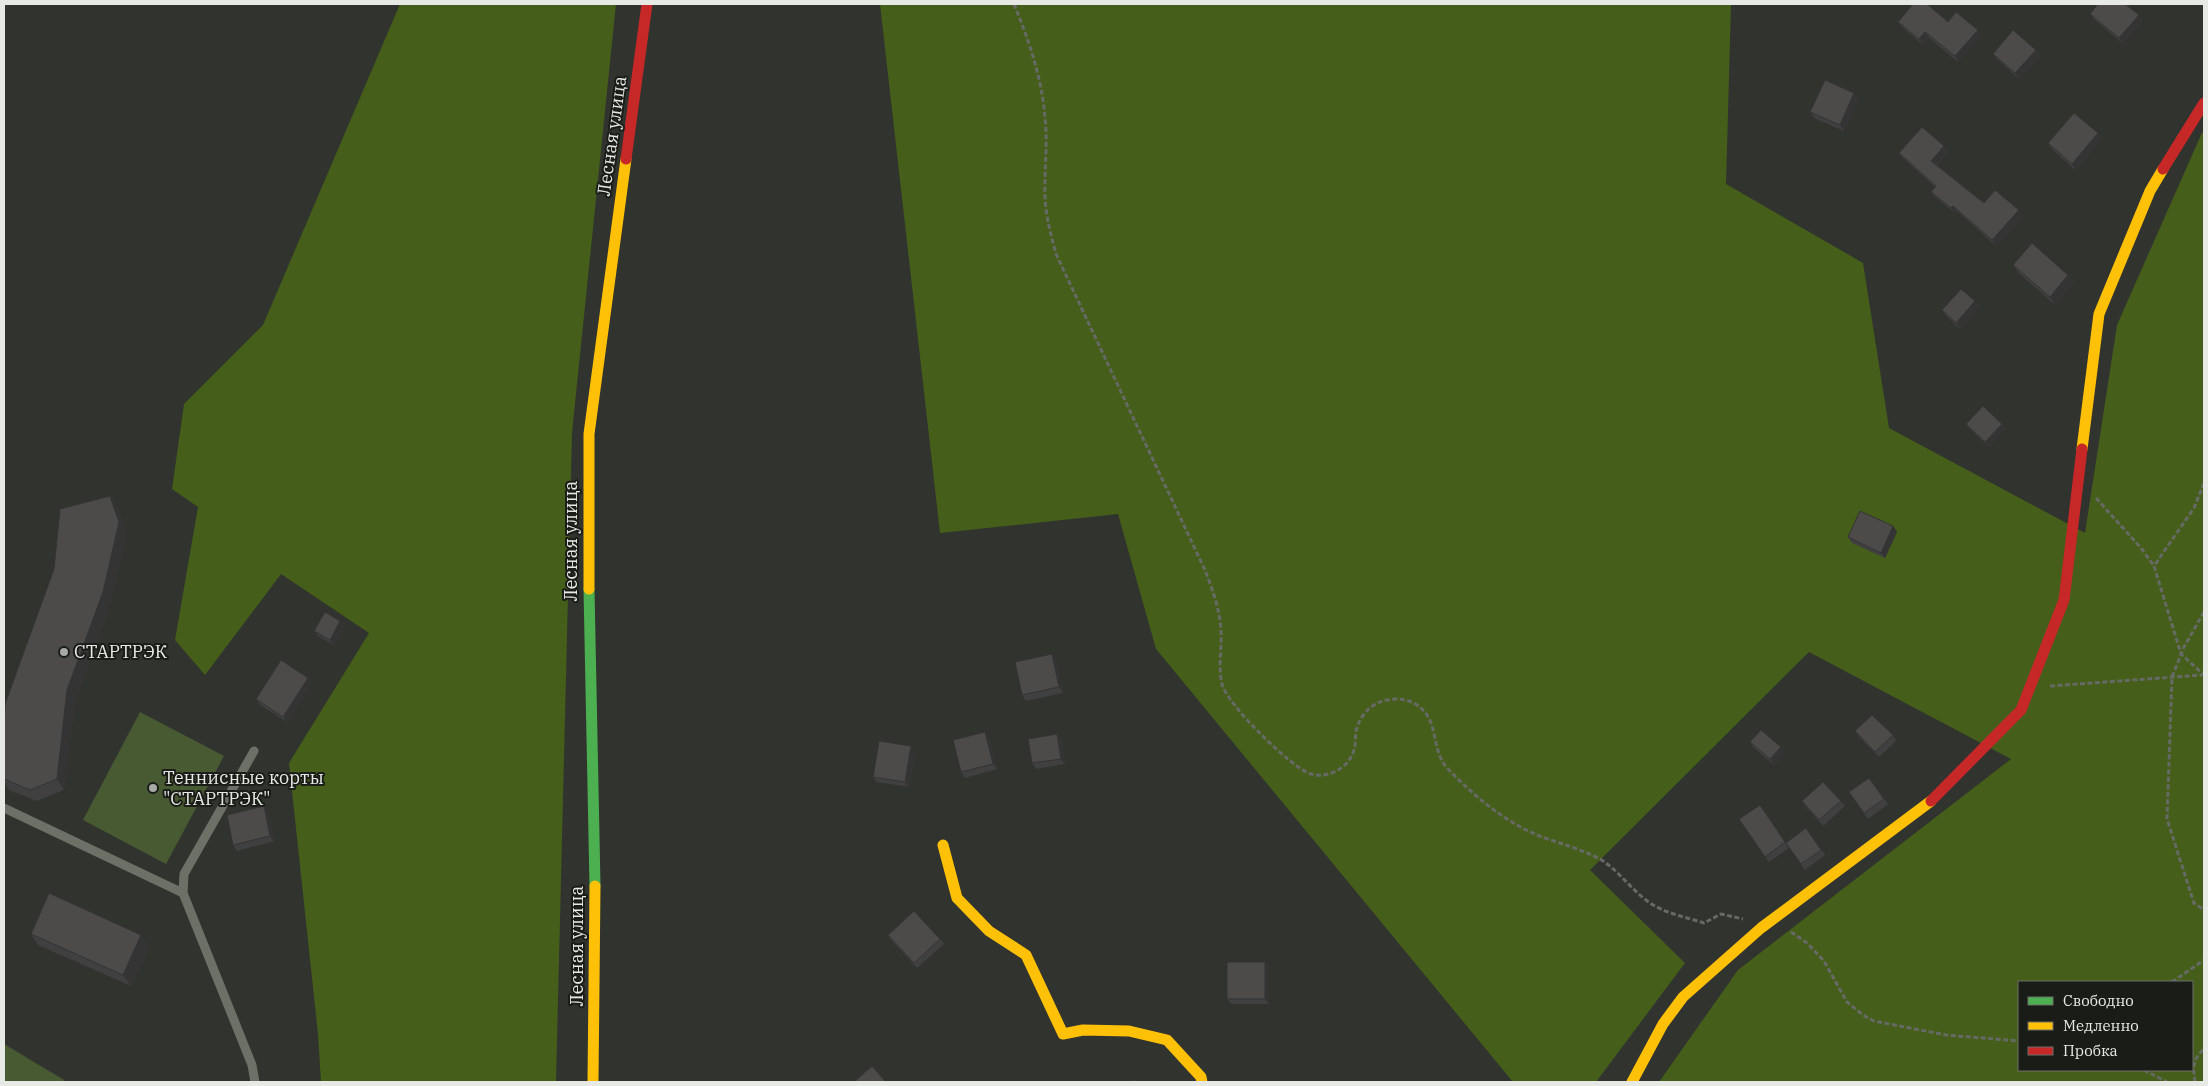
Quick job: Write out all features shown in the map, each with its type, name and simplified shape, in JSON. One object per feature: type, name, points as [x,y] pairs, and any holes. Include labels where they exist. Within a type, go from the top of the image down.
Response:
[{"type":"street","name":"Лесная улица","points":[[593,1082],[596,922],[589,638],[589,434],[647,4]]},
{"type":"street","points":[[1632,1082],[1663,1024],[1683,997],[1761,928],[1928,804],[2021,710],[2064,600],[2076,487],[2099,314],[2150,191],[2204,103]]},
{"type":"street","points":[[943,845],[957,898],[988,931],[1026,955],[1063,1034],[1083,1030],[1129,1031],[1167,1040],[1201,1077],[1202,1082]]},
{"type":"lane","points":[[254,751],[184,874],[184,893],[252,1065],[256,1082]]},
{"type":"lane","points":[[4,808],[184,893]]},
{"type":"path","points":[[1014,4],[1034,58],[1041,87],[1047,146],[1045,196],[1047,217],[1056,254],[1210,583],[1221,626],[1222,660],[1220,669],[1222,686],[1245,717],[1297,767],[1312,775],[1330,774],[1338,770],[1350,758],[1354,750],[1358,723],[1370,708],[1386,700],[1406,700],[1419,707],[1430,719],[1434,728],[1436,750],[1447,768],[1488,806],[1524,829],[1576,848],[1602,860],[1656,906],[1704,923],[1721,914],[1739,916],[1761,928]]},
{"type":"path","points":[[2154,566],[2194,508],[2204,483]]},
{"type":"path","points":[[2076,487],[2092,494],[2141,548],[2154,566],[2181,654],[2203,675]]},
{"type":"path","points":[[2204,612],[2181,654],[2172,676],[2167,819],[2194,903],[2204,910]]},
{"type":"path","points":[[2030,688],[2203,675]]},
{"type":"path","points":[[1788,931],[1807,943],[1824,962],[1847,1002],[1874,1021],[1946,1036],[2018,1041]]},
{"type":"path","points":[[2173,981],[2204,960]]},
{"type":"path","points":[[2195,1082],[2193,1066],[2196,1056],[2204,1049]]},
{"type":"path","points":[[2146,1071],[2167,1082]]},
{"type":"green space","points":[[400,4],[616,4],[572,433],[556,1082],[321,1082],[318,1034],[289,763],[369,633],[281,574],[205,675],[175,640],[198,507],[172,489],[184,404],[263,325]]},
{"type":"green space","points":[[880,4],[1731,4],[1726,184],[1863,263],[1889,428],[2085,533],[2117,325],[2204,131],[2204,1082],[1659,1082],[1738,970],[2011,759],[1809,652],[1590,870],[1685,963],[1596,1082],[1513,1082],[1156,649],[1118,514],[940,533]]},
{"type":"green space","name":"Теннисные корты \"СТАРТРЭК\"","points":[[140,712],[224,756],[166,864],[83,820]]},
{"type":"green space","points":[[4,1044],[64,1080],[63,1082],[4,1082]]},
{"type":"building","points":[[1913,4],[1927,4],[1948,22],[1956,12],[1978,30],[1955,56],[1925,32],[1919,39],[1898,22]]},
{"type":"building","points":[[2098,4],[2125,4],[2139,15],[2119,38],[2090,14]]},
{"type":"building","points":[[2013,30],[2036,50],[2015,73],[1993,54]]},
{"type":"building","points":[[1825,80],[1854,93],[1840,125],[1810,112]]},
{"type":"building","points":[[2074,113],[2098,133],[2072,164],[2048,143]]},
{"type":"building","points":[[1922,127],[1944,146],[1931,161],[1984,203],[1995,190],[2019,210],[1992,240],[1953,206],[1951,208],[1931,192],[1936,186],[1899,153]]},
{"type":"building","points":[[2032,243],[2068,275],[2050,297],[2013,265]]},
{"type":"building","points":[[1961,289],[1975,301],[1956,323],[1942,310]]},
{"type":"building","points":[[1983,406],[2002,424],[1985,442],[1966,424]]},
{"type":"building","name":"СТАРТРЭК","points":[[110,496],[119,522],[103,592],[67,690],[57,779],[30,790],[4,779],[5,704],[54,569],[60,509]]},
{"type":"building","points":[[1860,511],[1893,526],[1881,553],[1848,537]]},
{"type":"building","points":[[325,612],[340,621],[330,640],[314,631]]},
{"type":"building","points":[[1052,654],[1059,687],[1022,695],[1015,662]]},
{"type":"building","points":[[281,660],[308,678],[283,717],[256,699]]},
{"type":"building","points":[[1872,715],[1893,735],[1875,752],[1855,731]]},
{"type":"building","points":[[1761,730],[1781,747],[1770,759],[1750,742]]},
{"type":"building","points":[[985,732],[993,764],[961,772],[953,740]]},
{"type":"building","points":[[1057,734],[1061,759],[1032,763],[1028,739]]},
{"type":"building","points":[[879,741],[911,746],[905,782],[873,777]]},
{"type":"building","points":[[1869,778],[1884,799],[1864,813],[1849,792]]},
{"type":"building","points":[[1823,782],[1841,801],[1819,820],[1802,801]]},
{"type":"building","points":[[1760,805],[1785,842],[1765,857],[1739,819]]},
{"type":"building","points":[[264,806],[270,836],[233,845],[227,815]]},
{"type":"building","points":[[1806,828],[1821,850],[1801,864],[1786,843]]},
{"type":"building","points":[[49,893],[141,935],[123,975],[31,934]]},
{"type":"building","points":[[914,911],[940,939],[914,963],[888,935]]},
{"type":"building","points":[[1227,962],[1265,962],[1265,999],[1227,999]]},
{"type":"building","points":[[872,1066],[886,1082],[854,1082]]},
{"type":"traffic: fast","points":[[589,589],[595,886]]},
{"type":"traffic: slow","points":[[589,589],[589,434],[626,159]]},
{"type":"traffic: slow","points":[[2082,449],[2099,314],[2150,191],[2163,169]]},
{"type":"traffic: slow","points":[[1632,1082],[1663,1024],[1683,997],[1761,928],[1931,801]]},
{"type":"traffic: slow","points":[[943,845],[957,898],[989,931],[1026,955],[1063,1034],[1083,1030],[1129,1031],[1167,1040],[1201,1077],[1202,1082]]},
{"type":"traffic: slow","points":[[593,1082],[595,886]]},
{"type":"traffic: jam","points":[[626,159],[647,4]]},
{"type":"traffic: jam","points":[[2163,169],[2204,103]]},
{"type":"traffic: jam","points":[[1931,801],[2021,710],[2064,600],[2082,449]]},
{"type":"place","name":"СТАРТРЭК","points":[[64,652]]},
{"type":"place","name":"Теннисные корты \"СТАРТРЭК\"","points":[[153,788]]}]
